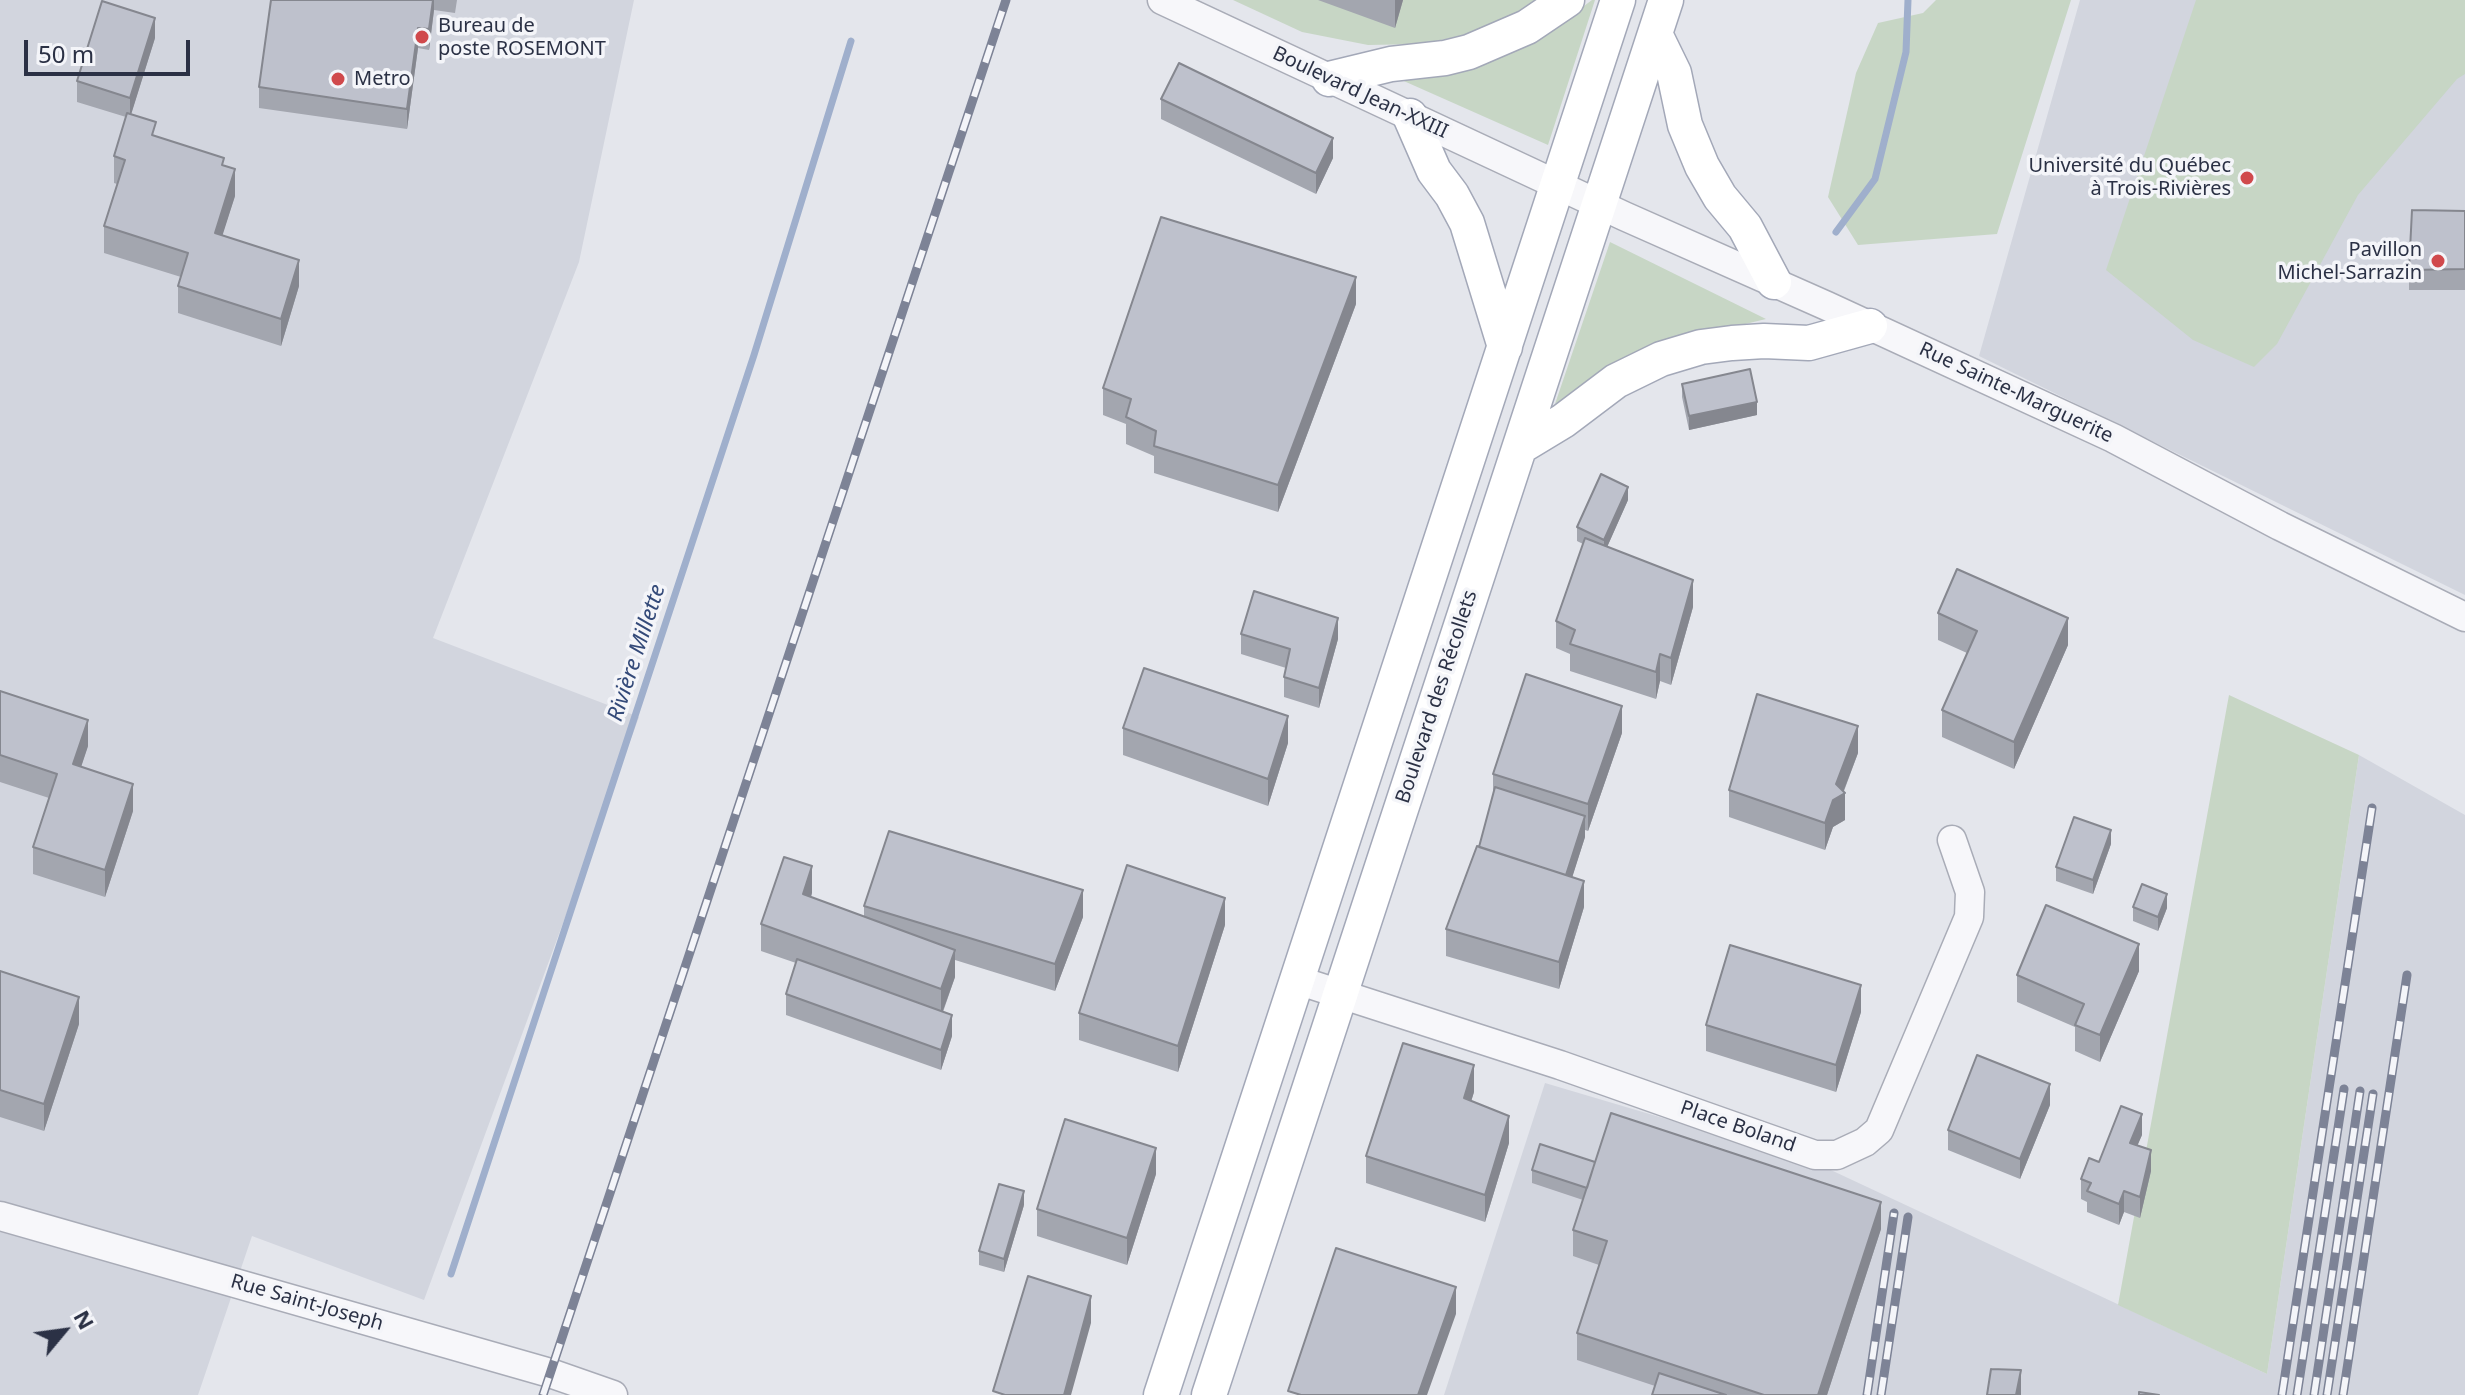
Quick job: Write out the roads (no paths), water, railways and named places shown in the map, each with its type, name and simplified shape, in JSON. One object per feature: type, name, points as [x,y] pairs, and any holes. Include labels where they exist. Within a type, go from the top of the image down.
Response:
[{"type":"main road","points":[[1329,79],[1391,64],[1469,52],[1527,27],[1567,0]]},
{"type":"main road","points":[[1161,1395],[1618,0]]},
{"type":"main road","name":"Boulevard des Récollets","points":[[1209,1395],[1666,0]]},
{"type":"main road","points":[[1655,34],[1674,73],[1685,125],[1702,166],[1720,197],[1745,227],[1774,282]]},
{"type":"main road","points":[[1410,116],[1434,171],[1457,204],[1472,234],[1505,347]]},
{"type":"main road","points":[[1520,447],[1563,421],[1616,381],[1661,359],[1701,347],[1732,343],[1809,343],[1870,326]]},
{"type":"street","name":"Boulevard Jean-XXIII","points":[[1162,0],[1559,185]]},
{"type":"street","name":"Rue Sainte-Marguerite","points":[[1559,185],[2113,438],[2280,526],[2465,617]]},
{"type":"street","name":"Place Boland","points":[[1297,980],[1560,1065],[1815,1155],[1837,1155],[1865,1142],[1879,1130],[1969,917],[1970,892],[1952,840]]},
{"type":"street","name":"Rue Saint-Joseph","points":[[0,1216],[550,1373],[613,1395]]},
{"type":"waterway","name":"Rivière Millette","points":[[1836,232],[1875,179],[1906,52],[1908,0]]},
{"type":"waterway","name":"Rivière Millette","points":[[451,1274],[754,355],[851,41]]},
{"type":"railway","points":[[543,1395],[1006,0]]},
{"type":"railway","points":[[2282,1395],[2372,808]]},
{"type":"railway","points":[[2343,1395],[2407,975]]},
{"type":"railway","points":[[2297,1395],[2344,1089]]},
{"type":"railway","points":[[2314,1395],[2360,1091]]},
{"type":"railway","points":[[2327,1395],[2373,1094]]},
{"type":"railway","points":[[1867,1395],[1894,1213]]},
{"type":"railway","points":[[1881,1395],[1908,1217]]},
{"type":"place","name":"Bureau de poste ROSEMONT","points":[[422,37]]},
{"type":"place","name":"Metro","points":[[338,79]]},
{"type":"place","name":"Université du Québec à Trois-Rivières","points":[[2247,178]]},
{"type":"place","name":"Pavillon Michel-Sarrazin","points":[[2438,261]]}]
